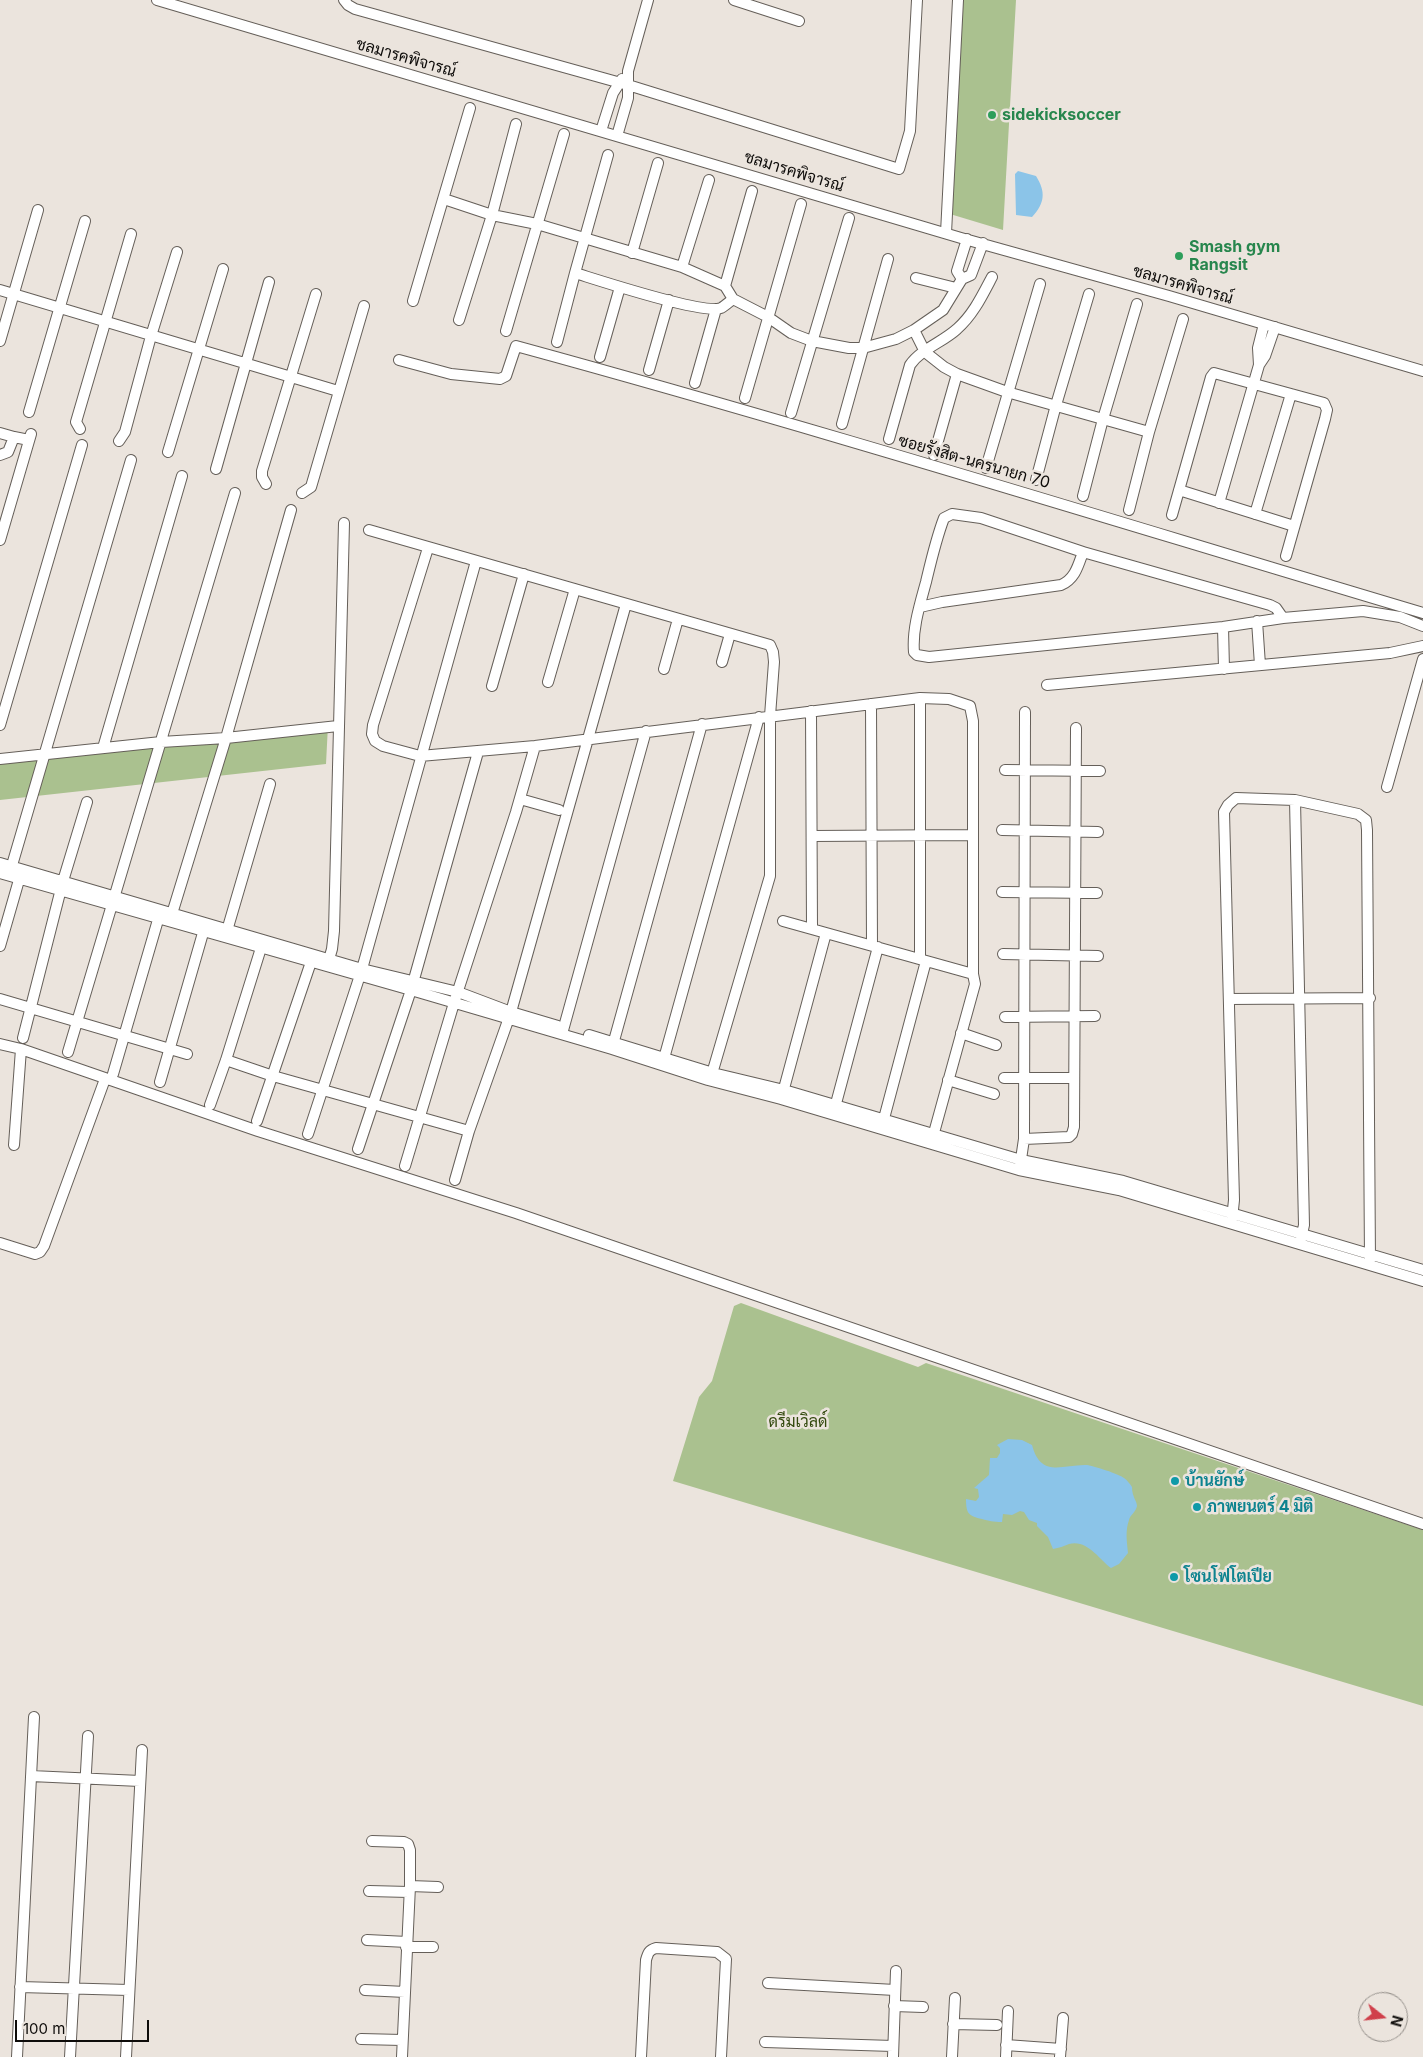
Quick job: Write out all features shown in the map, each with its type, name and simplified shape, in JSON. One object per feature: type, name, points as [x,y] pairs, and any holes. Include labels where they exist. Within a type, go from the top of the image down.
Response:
[{"type":"street","name":"ชลมารคพิจารณ์","points":[[157,0],[983,244],[1423,371]]},
{"type":"street","points":[[344,0],[355,9],[624,84],[899,169],[910,131],[917,0]]},
{"type":"street","points":[[617,136],[628,98],[624,84],[648,0]]},
{"type":"street","points":[[734,0],[798,21]]},
{"type":"street","points":[[946,233],[958,0]]},
{"type":"street","points":[[601,131],[612,93],[624,84]]},
{"type":"street","points":[[413,301],[470,108]]},
{"type":"street","points":[[459,320],[492,214],[516,124]]},
{"type":"street","points":[[506,331],[564,134]]},
{"type":"street","points":[[557,342],[608,154]]},
{"type":"street","points":[[632,253],[658,163]]},
{"type":"street","points":[[682,267],[709,180]]},
{"type":"street","points":[[725,286],[752,191]]},
{"type":"street","points":[[444,199],[492,214],[537,224],[682,267],[725,286],[733,299],[768,317],[791,333],[812,341],[849,348],[863,348],[896,339],[914,330],[943,310],[962,279],[971,275],[983,244]]},
{"type":"street","points":[[745,398],[801,204]]},
{"type":"street","points":[[0,341],[38,210]]},
{"type":"street","points":[[791,413],[848,218]]},
{"type":"street","points":[[29,412],[85,221]]},
{"type":"street","points":[[80,430],[76,422],[131,234]]},
{"type":"street","points":[[962,279],[957,271],[967,239]]},
{"type":"street","points":[[119,441],[125,432],[177,252]]},
{"type":"street","points":[[842,424],[888,259]]},
{"type":"street","points":[[168,452],[223,269]]},
{"type":"street","points":[[575,273],[691,306],[716,309],[722,308],[733,299]]},
{"type":"street","points":[[889,439],[910,365],[917,357],[957,330],[976,308],[992,277]]},
{"type":"street","points":[[916,278],[956,288]]},
{"type":"street","points":[[216,469],[269,282]]},
{"type":"street","points":[[986,468],[1040,284]]},
{"type":"street","points":[[600,356],[620,287]]},
{"type":"street","points":[[0,290],[338,392]]},
{"type":"street","points":[[266,484],[262,477],[262,471],[316,294]]},
{"type":"street","points":[[1036,480],[1088,294]]},
{"type":"street","points":[[649,370],[669,300]]},
{"type":"street","points":[[1083,496],[1103,418],[1137,304]]},
{"type":"street","points":[[302,493],[310,487],[364,306]]},
{"type":"street","points":[[695,383],[716,309]]},
{"type":"street","points":[[1129,510],[1149,432],[1183,319]]},
{"type":"street","points":[[1259,365],[1257,353],[1264,324]]},
{"type":"street","points":[[1219,503],[1259,365],[1265,356],[1275,327]]},
{"type":"street","points":[[914,330],[925,352],[944,367],[957,374],[1008,392],[1149,432]]},
{"type":"street","name":"ซอยรังสิต-นครนายก 70","points":[[399,360],[452,374],[500,379],[506,376],[516,346],[655,384],[950,470],[1423,613]]},
{"type":"street","points":[[1172,515],[1214,373],[1324,403],[1327,410],[1286,556]]},
{"type":"street","points":[[934,455],[957,374]]},
{"type":"street","points":[[1255,514],[1291,394]]},
{"type":"street","points":[[0,433],[14,438],[30,437],[0,540]]},
{"type":"street","points":[[0,455],[8,452],[14,438]]},
{"type":"street","points":[[0,725],[82,445]]},
{"type":"street","points":[[0,946],[12,873],[131,460]]},
{"type":"street","points":[[102,748],[182,476]]},
{"type":"street","points":[[1180,490],[1294,526]]},
{"type":"street","points":[[68,1052],[235,493]]},
{"type":"street","points":[[172,917],[226,738],[291,510]]},
{"type":"street","points":[[1283,618],[1276,608],[1270,605],[1083,552],[981,518],[952,514],[944,518],[939,531],[913,642],[914,652],[924,657],[1363,611],[1400,617],[1423,626]]},
{"type":"street","points":[[328,962],[334,931],[344,523]]},
{"type":"street","points":[[369,530],[770,645],[774,662],[765,716],[664,1062]]},
{"type":"street","points":[[428,548],[373,725],[372,734],[375,740],[383,746],[420,756],[535,746],[920,698],[949,698],[970,706],[973,713],[973,974],[975,984],[932,1139]]},
{"type":"street","points":[[920,607],[1061,585],[1071,579],[1083,552]]},
{"type":"street","points":[[308,1134],[361,972],[476,561]]},
{"type":"street","points":[[492,686],[524,574]]},
{"type":"street","points":[[548,682],[574,589]]},
{"type":"street","points":[[455,1180],[469,1131],[510,1015],[626,604]]},
{"type":"street","points":[[664,669],[678,619]]},
{"type":"street","points":[[1258,621],[1260,665]]},
{"type":"street","points":[[1223,627],[1224,669]]},
{"type":"street","points":[[722,662],[730,634]]},
{"type":"street","points":[[1047,685],[1390,653],[1423,646]]},
{"type":"street","points":[[1387,788],[1423,659]]},
{"type":"street","points":[[883,1124],[923,960],[920,836],[920,698]]},
{"type":"street","points":[[834,1110],[875,946],[871,836],[871,704]]},
{"type":"street","points":[[811,711],[812,928]]},
{"type":"street","points":[[1020,1165],[1024,1139],[1025,712]]},
{"type":"street","points":[[709,1081],[770,876],[765,716]]},
{"type":"street","points":[[613,1046],[702,724]]},
{"type":"street","points":[[0,759],[338,726]]},
{"type":"street","points":[[1024,1139],[1069,1137],[1074,1127],[1076,728]]},
{"type":"street","points":[[563,1031],[646,731]]},
{"type":"street","points":[[406,1166],[454,1003],[520,799],[535,746]]},
{"type":"street","points":[[358,1149],[412,986],[478,752]]},
{"type":"street","points":[[1005,770],[1100,771]]},
{"type":"street","points":[[226,933],[270,784]]},
{"type":"street","points":[[1231,1220],[1229,999],[1224,812],[1228,805],[1236,798],[1295,800],[1358,814],[1366,820],[1370,998],[1371,1255],[1369,1266]]},
{"type":"street","points":[[520,799],[559,810]]},
{"type":"street","points":[[1295,800],[1304,1225],[1301,1240]]},
{"type":"street","points":[[14,1145],[22,1044],[62,885],[87,802]]},
{"type":"street","points":[[1002,830],[1024,832],[1098,832]]},
{"type":"street","points":[[812,836],[972,835]]},
{"type":"street","points":[[0,863],[12,873],[62,885],[412,986],[454,1003],[510,1015],[664,1062],[709,1081],[783,1095],[1020,1165],[1124,1181],[1231,1220],[1301,1240],[1371,1255],[1423,1270]]},
{"type":"street","points":[[1002,892],[1097,893]]},
{"type":"street","points":[[0,1243],[36,1254],[44,1246],[124,1036],[160,914]]},
{"type":"street","points":[[783,921],[973,974]]},
{"type":"street","points":[[160,1082],[205,927]]},
{"type":"street","points":[[226,933],[261,948],[311,962],[328,962]]},
{"type":"street","points":[[783,1095],[826,933]]},
{"type":"street","points":[[210,1105],[261,948]]},
{"type":"street","points":[[1003,954],[1098,956]]},
{"type":"street","points":[[257,1121],[311,962]]},
{"type":"street","points":[[412,986],[458,992],[510,1015]]},
{"type":"street","points":[[1229,999],[1370,998]]},
{"type":"street","points":[[0,999],[187,1054]]},
{"type":"street","points":[[1005,1016],[1095,1016]]},
{"type":"street","points":[[961,1033],[996,1045]]},
{"type":"street","points":[[0,1044],[22,1044],[258,1132],[516,1213],[1423,1524]]},
{"type":"street","points":[[226,1060],[272,1076],[469,1131]]},
{"type":"street","points":[[1004,1078],[1074,1078]]},
{"type":"street","points":[[948,1080],[994,1094]]},
{"type":"street","points":[[1301,1240],[1369,1266],[1423,1281]]},
{"type":"street","points":[[17,2057],[34,1717]]},
{"type":"street","points":[[70,2057],[88,1736]]},
{"type":"street","points":[[126,2057],[142,1750]]},
{"type":"street","points":[[31,1776],[140,1781]]},
{"type":"street","points":[[372,1841],[404,1842],[408,1844],[411,1858],[402,2057]]},
{"type":"street","points":[[369,1891],[438,1887]]},
{"type":"street","points":[[368,1940],[433,1947]]},
{"type":"street","points":[[641,2057],[646,1960],[651,1949],[656,1948],[717,1952],[726,1959],[720,2057]]},
{"type":"street","points":[[765,2042],[893,2052],[896,1971]]},
{"type":"street","points":[[768,1983],[894,1990]]},
{"type":"street","points":[[20,1987],[129,1990]]},
{"type":"street","points":[[365,1990],[404,1992]]},
{"type":"street","points":[[952,2057],[955,1998]]},
{"type":"street","points":[[894,2006],[923,2007]]},
{"type":"street","points":[[1006,2057],[1008,2012]]},
{"type":"street","points":[[1006,2046],[1061,2053],[1062,2018]]},
{"type":"street","points":[[954,2024],[997,2025]]},
{"type":"street","points":[[361,2039],[402,2040]]},
{"type":"green space","points":[[961,0],[1016,0],[1003,230],[950,214]]},
{"type":"green space","points":[[328,725],[326,764],[0,800],[0,757]]},
{"type":"green space","name":"ดรีมเวิลด์","points":[[741,1303],[918,1367],[926,1363],[1423,1530],[1423,1706],[673,1481],[699,1397],[712,1381],[734,1306]]},
{"type":"water","points":[[1018,171],[1036,176],[1043,192],[1040,207],[1032,217],[1016,215],[1015,174]]},
{"type":"water","points":[[1008,1439],[1022,1440],[1032,1445],[1036,1456],[1047,1466],[1087,1465],[1117,1474],[1127,1481],[1132,1487],[1137,1506],[1128,1524],[1128,1553],[1119,1564],[1111,1568],[1081,1544],[1069,1544],[1053,1549],[1048,1537],[1037,1526],[1037,1523],[1029,1520],[1024,1512],[1020,1511],[1012,1515],[1003,1514],[1002,1522],[994,1522],[969,1514],[966,1499],[976,1501],[979,1497],[978,1489],[974,1488],[989,1475],[990,1458],[997,1458],[1000,1453],[1000,1448],[997,1445]]},
{"type":"place","name":"sidekicksoccer","points":[[992,115]]},
{"type":"place","name":"Smash gym Rangsit","points":[[1179,256]]},
{"type":"place","name":"บ้านยักษ์","points":[[1175,1481]]},
{"type":"place","name":"ภาพยนตร์ 4 มิติ","points":[[1197,1507]]},
{"type":"place","name":"โซนโฟโตเปีย","points":[[1174,1577]]}]
